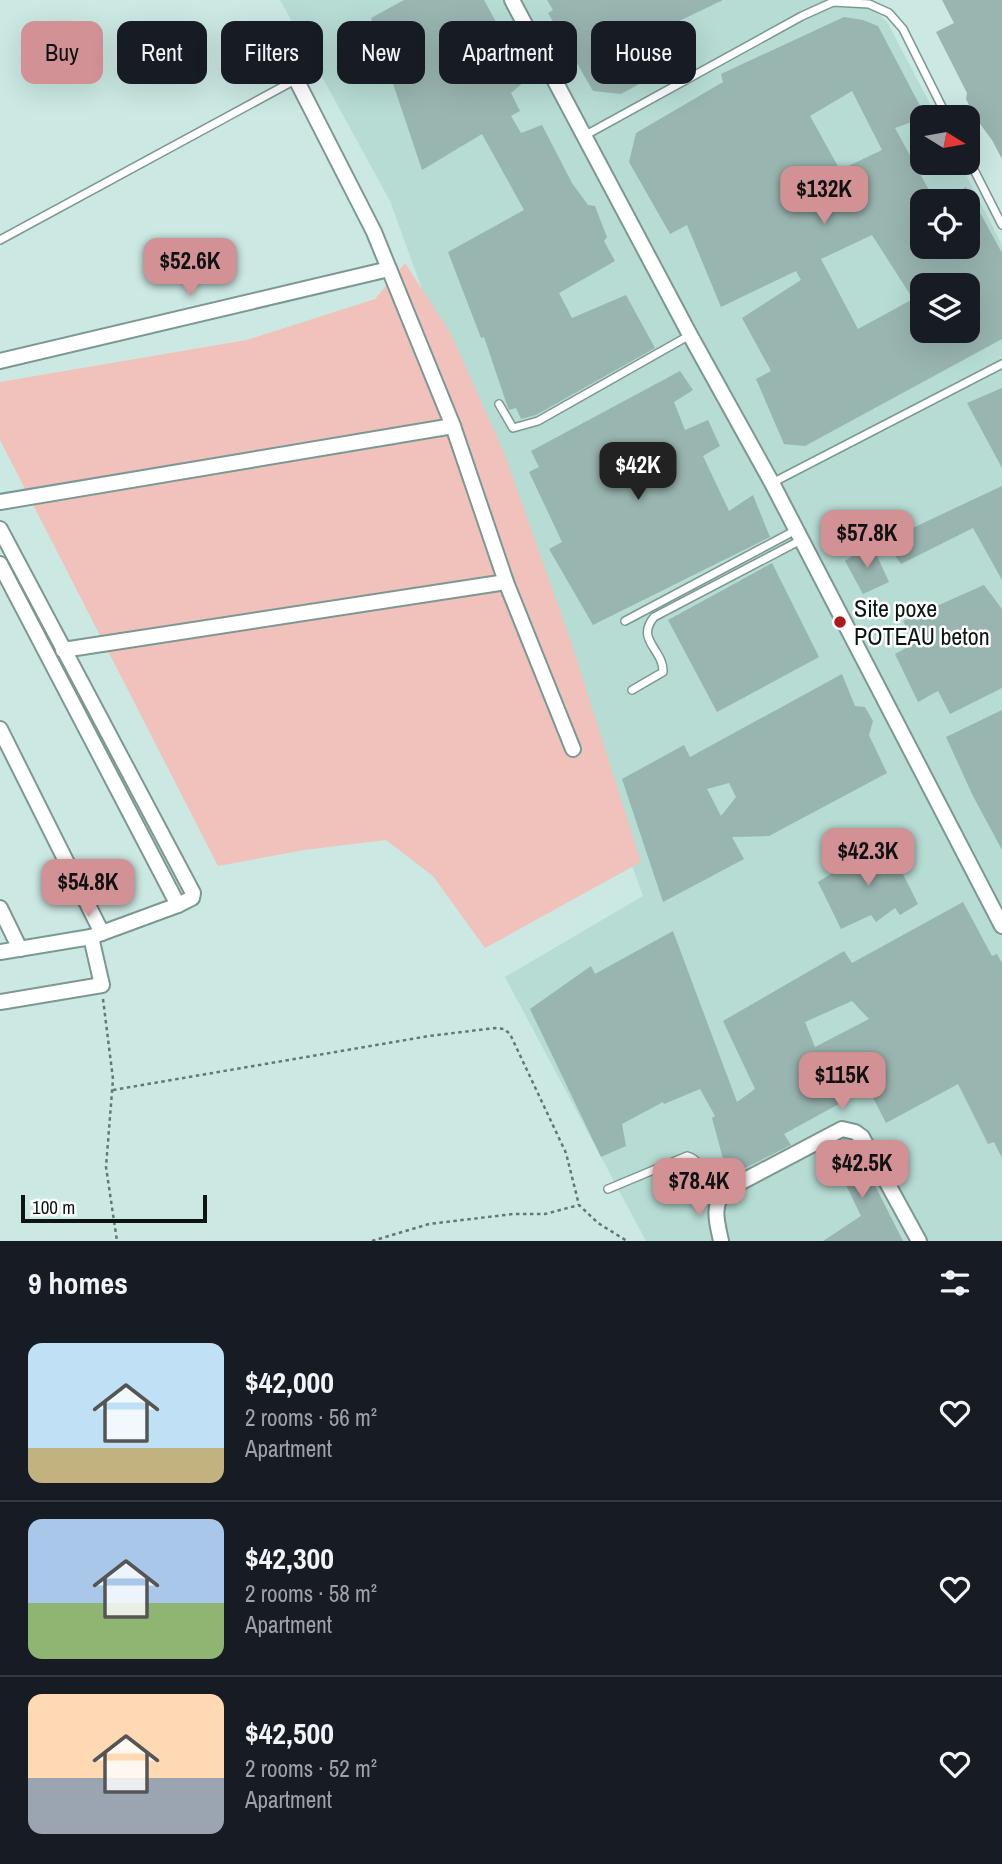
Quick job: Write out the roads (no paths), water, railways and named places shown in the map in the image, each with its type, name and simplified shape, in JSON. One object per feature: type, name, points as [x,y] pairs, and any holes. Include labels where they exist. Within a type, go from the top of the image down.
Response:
[{"type":"street","points":[[512,0],[772,483],[1002,926]]},
{"type":"street","points":[[297,84],[373,232],[453,426],[506,582],[573,749]]},
{"type":"street","points":[[0,361],[388,270]]},
{"type":"street","points":[[0,502],[453,426]]},
{"type":"street","points":[[0,529],[147,809],[192,887],[192,898],[97,935],[0,952]]},
{"type":"street","points":[[14,556],[0,564],[178,905]]},
{"type":"street","points":[[63,650],[506,582]]},
{"type":"street","points":[[0,729],[97,935],[102,985],[0,1002]]},
{"type":"street","points":[[0,908],[20,949]]},
{"type":"street","points":[[721,1241],[716,1211],[719,1199],[731,1186],[837,1130],[851,1130],[865,1141],[919,1241]]},
{"type":"lane","points":[[584,136],[802,16],[833,2],[869,4],[889,13],[902,29],[941,105]]},
{"type":"lane","points":[[0,240],[288,84]]},
{"type":"lane","points":[[977,175],[1002,225]]},
{"type":"lane","points":[[499,404],[513,428],[523,427],[690,335]]},
{"type":"lane","points":[[772,483],[1002,364]]},
{"type":"lane","points":[[625,621],[799,535]]},
{"type":"lane","points":[[632,690],[663,672],[663,665],[648,638],[648,626],[654,617],[799,535]]},
{"type":"lane","points":[[608,1189],[687,1156],[699,1163],[711,1189],[719,1199]]},
{"type":"place","name":"Site poxe POTEAU beton","points":[[840,622]]}]
